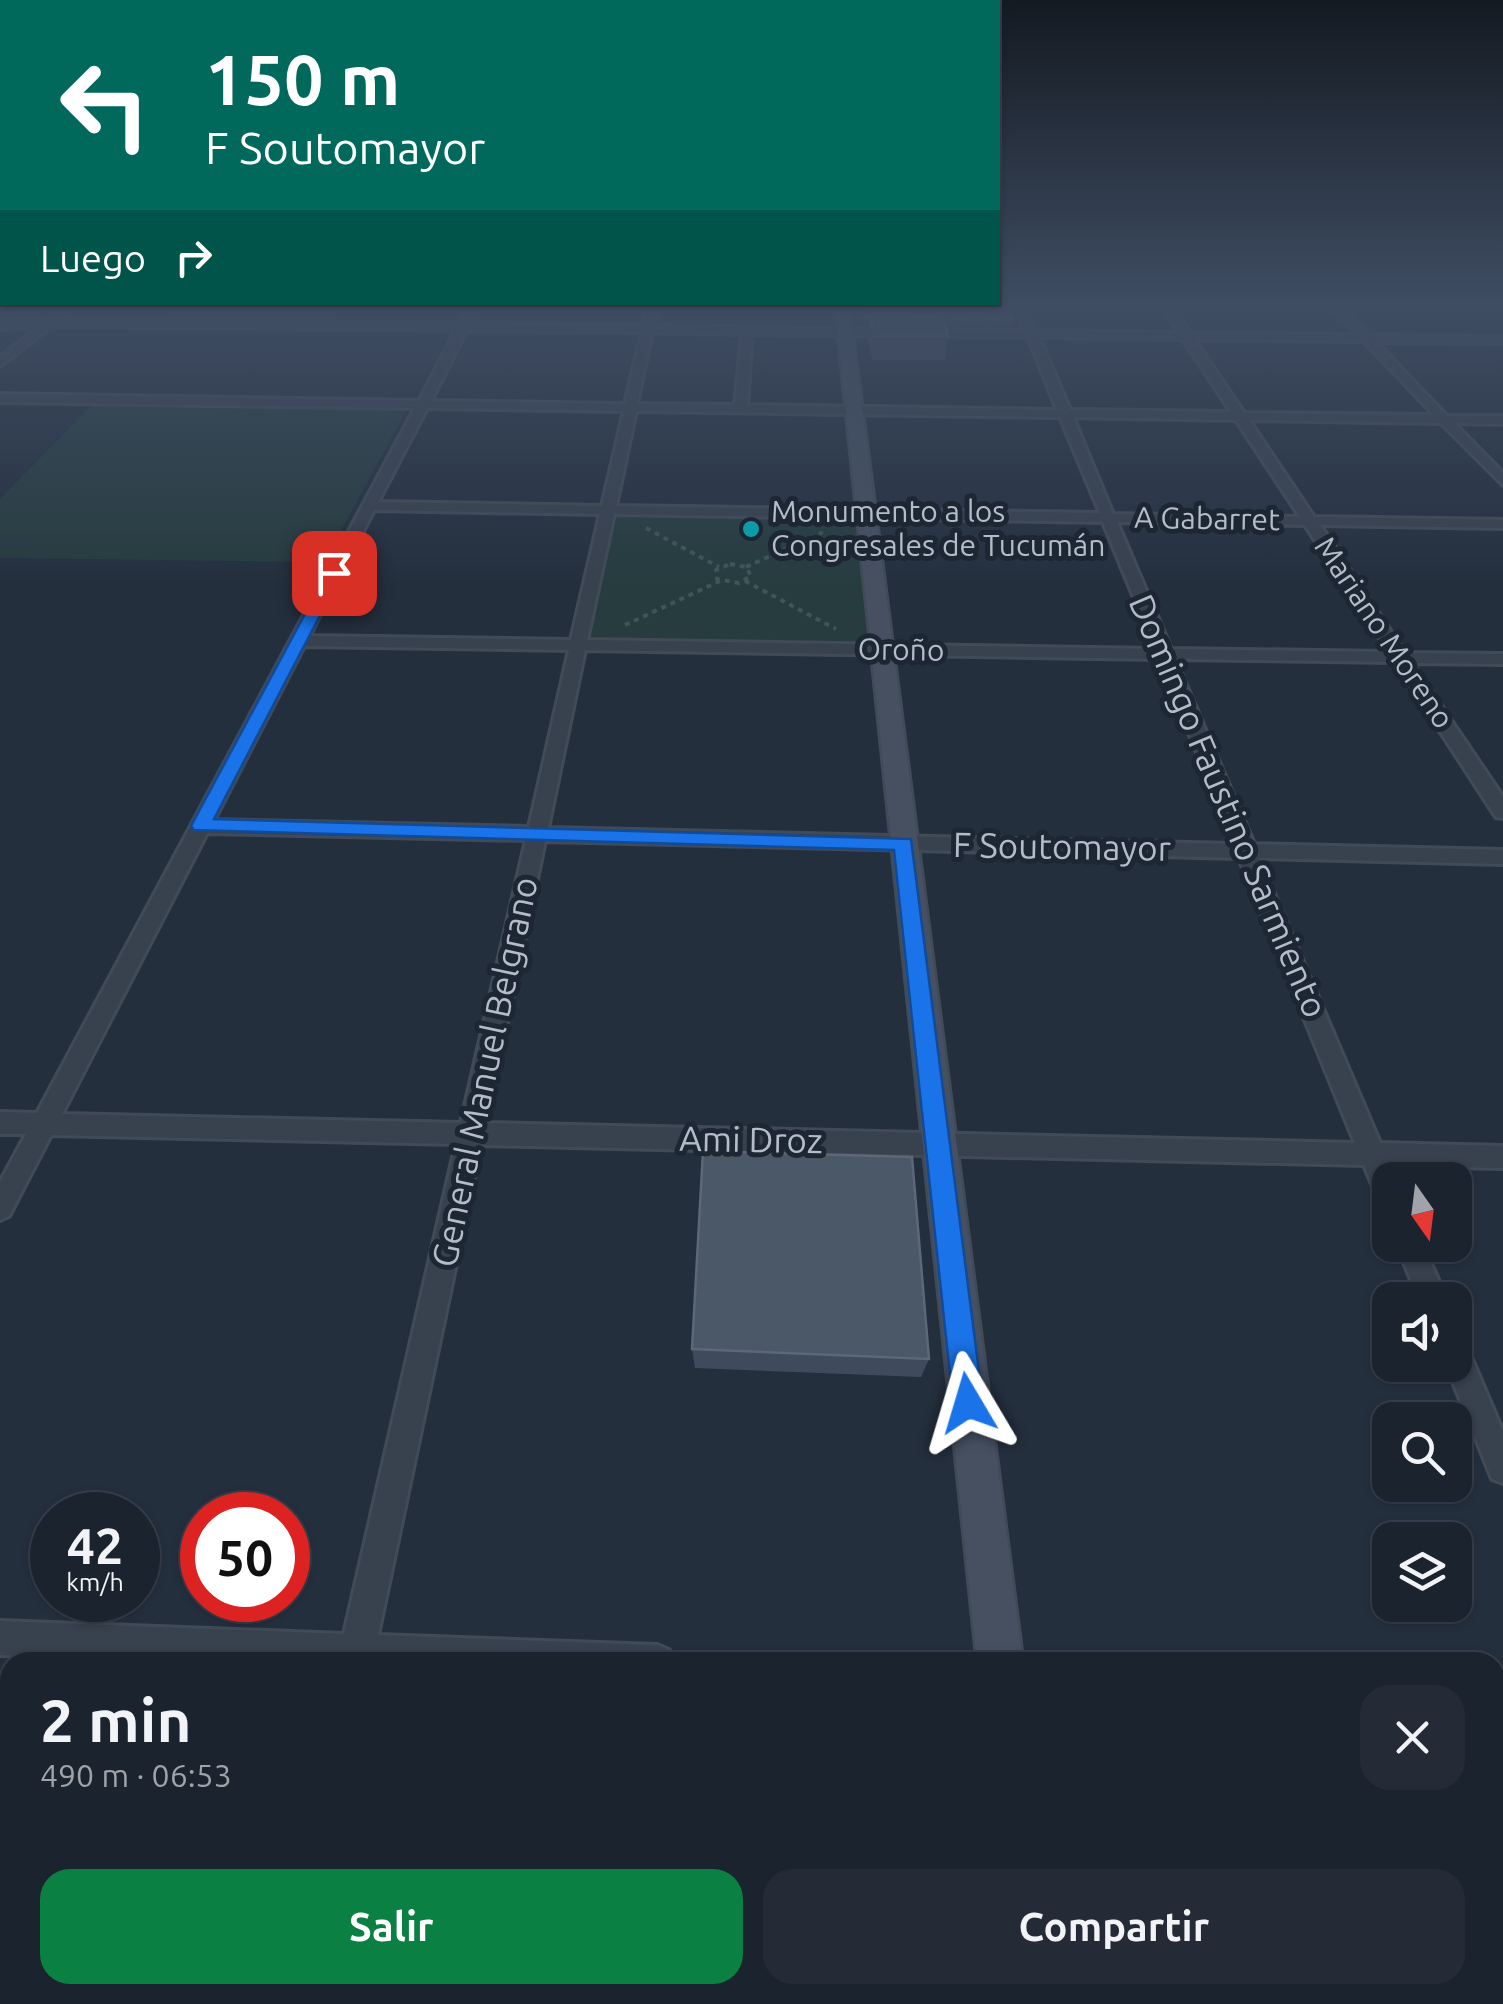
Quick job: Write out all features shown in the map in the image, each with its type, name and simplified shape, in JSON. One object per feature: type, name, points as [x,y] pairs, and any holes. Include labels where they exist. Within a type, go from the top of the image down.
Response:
[{"type":"main road","points":[[852,399],[999,1652]]},
{"type":"street","points":[[55,399],[1503,420]]},
{"type":"street","points":[[0,1208],[426,399]]},
{"type":"street","name":"General Manuel Belgrano","points":[[357,1652],[632,399]]},
{"type":"street","points":[[742,410],[743,399]]},
{"type":"street","name":"Domingo Faustino Sarmiento","points":[[1059,399],[1375,1162]]},
{"type":"street","name":"Mariano Moreno","points":[[1228,399],[1503,812]]},
{"type":"street","points":[[1424,399],[1503,481]]},
{"type":"street","name":"A Gabarret","points":[[370,506],[1503,524]]},
{"type":"street","name":"Oroño","points":[[298,640],[1503,659]]},
{"type":"street","name":"F Soutomayor","points":[[201,826],[1503,857]]},
{"type":"street","name":"Ami Droz","points":[[0,1123],[1503,1157]]},
{"type":"street","points":[[1467,1382],[1503,1468]]},
{"type":"street","points":[[0,1638],[249,1652]]},
{"type":"path","points":[[634,522],[720,568]]},
{"type":"path","points":[[720,580],[714,573],[720,568],[730,564],[746,567],[835,526]]},
{"type":"path","points":[[745,581],[752,576],[746,567]]},
{"type":"path","points":[[622,626],[720,580],[745,581],[848,635]]},
{"type":"green space","points":[[91,406],[407,409],[324,562],[0,558],[0,499]]},
{"type":"green space","points":[[608,509],[864,515],[883,649],[578,646]]},
{"type":"building","points":[[703,1151],[912,1157],[929,1359],[692,1349]]},
{"type":"place","name":"Monumento a los Congresales de Tucumán","points":[[751,529]]},
{"type":"route","points":[[334,573],[201,826],[904,844],[968,1403]]}]
